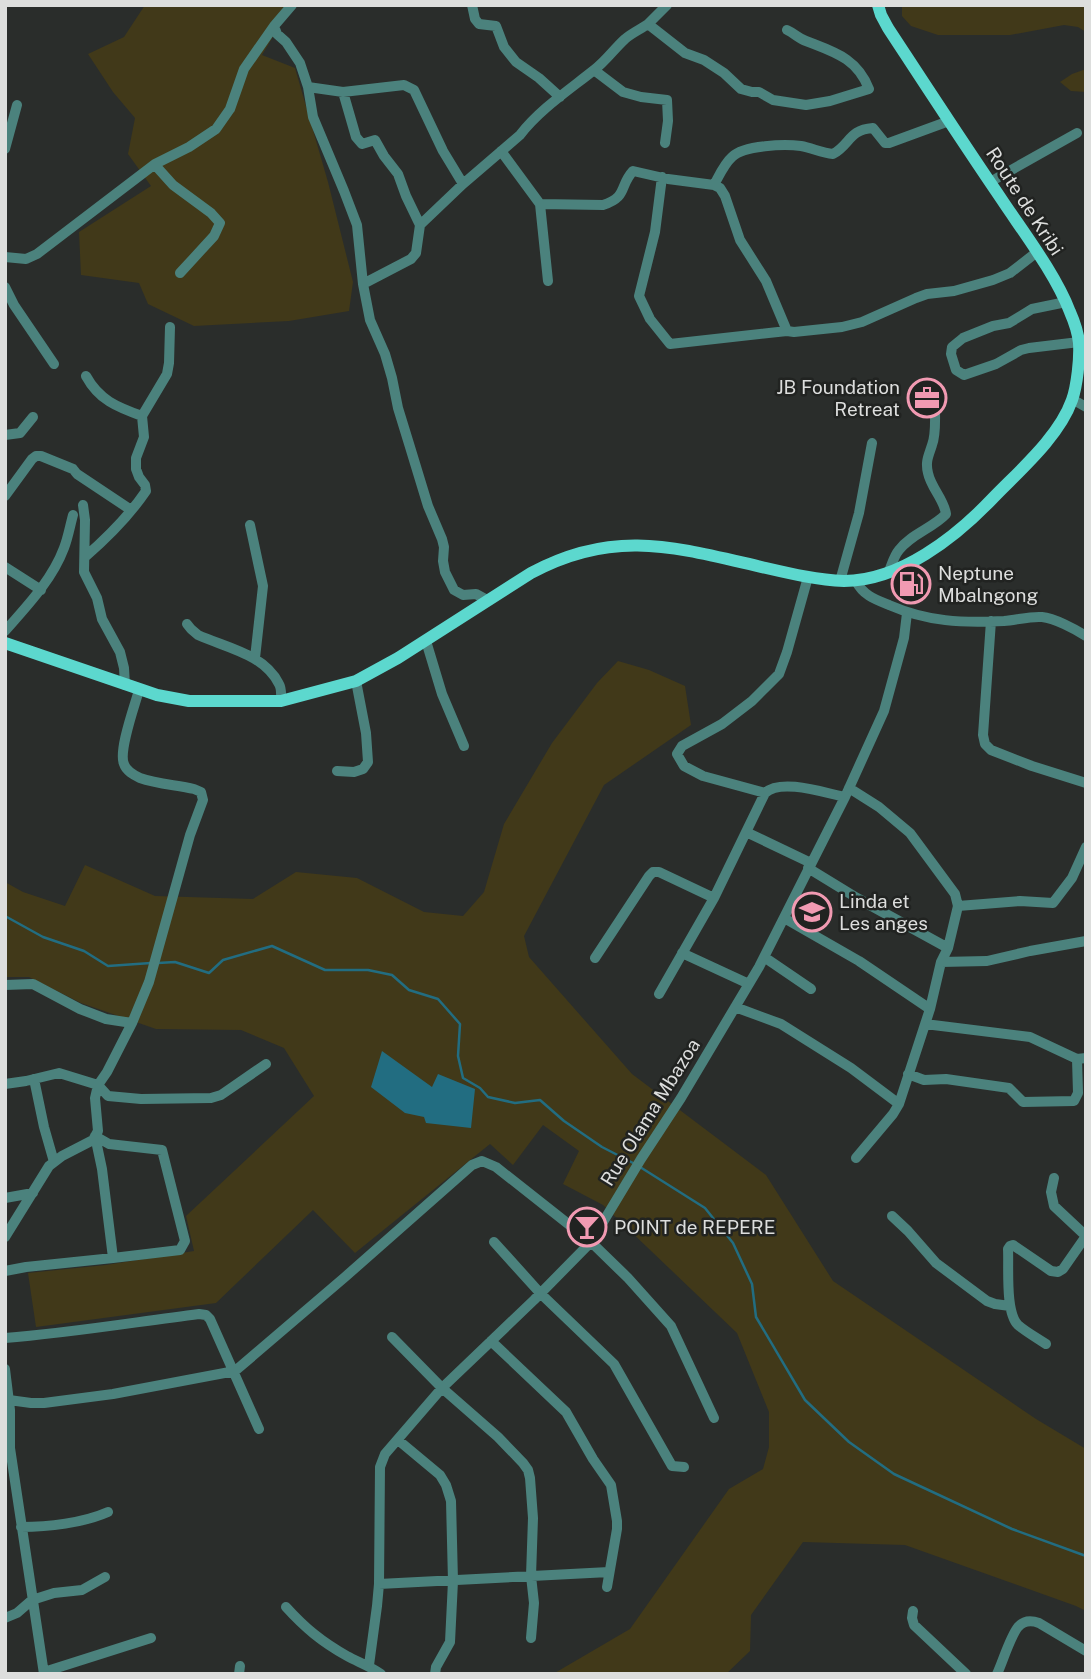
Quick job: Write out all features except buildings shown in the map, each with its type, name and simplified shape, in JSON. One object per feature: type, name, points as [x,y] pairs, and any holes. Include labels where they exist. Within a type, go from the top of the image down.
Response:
[{"type":"main road","name":"Route de Kribi","points":[[5,643],[156,695],[189,701],[281,701],[356,681],[426,641],[531,573],[561,559],[601,548],[656,545],[808,578],[856,581],[914,561],[939,547],[965,526],[1045,443],[1063,419],[1072,399],[1082,343],[1066,302],[1037,252],[888,28],[878,5]]},
{"type":"street","points":[[5,257],[26,259],[37,254],[155,165],[190,147],[216,129],[230,109],[244,69],[292,5]]},
{"type":"street","points":[[472,5],[479,24],[496,26],[504,47],[516,62],[560,97]]},
{"type":"street","points":[[421,225],[525,128],[667,5]]},
{"type":"street","points":[[648,24],[685,53],[704,60],[724,73],[741,89],[760,92],[773,100],[806,104],[830,102],[869,89],[865,77],[855,65],[787,30]]},
{"type":"street","points":[[274,26],[300,64],[313,117],[356,225],[370,320],[385,354],[428,506],[442,539],[445,572],[454,590],[463,595],[476,594],[486,600]]},
{"type":"street","points":[[594,70],[623,92],[667,100],[665,143]]},
{"type":"street","points":[[307,87],[343,92],[404,85],[414,90],[443,151],[463,184]]},
{"type":"street","points":[[343,92],[356,137],[362,144],[375,140],[398,174],[421,225],[416,253],[411,259],[363,284]]},
{"type":"street","points":[[5,149],[17,105]]},
{"type":"street","points":[[714,185],[730,158],[747,149],[800,146],[833,154],[858,131],[873,128],[884,143],[889,143],[949,121]]},
{"type":"street","points":[[990,182],[1077,134]]},
{"type":"street","points":[[501,150],[540,204],[548,281]]},
{"type":"street","points":[[155,165],[173,185],[211,213],[220,223],[215,236],[180,272]]},
{"type":"street","points":[[540,204],[603,205],[612,202],[619,197],[633,172],[720,188],[740,240],[766,281],[787,331]]},
{"type":"street","points":[[662,177],[655,232],[639,296],[650,318],[670,344],[842,327],[862,322],[928,294],[954,291],[993,280],[1010,272],[1037,252]]},
{"type":"street","points":[[5,287],[54,364]]},
{"type":"street","points":[[1066,302],[1032,309],[1009,323],[993,326],[963,338],[952,346],[951,354],[956,370],[964,375],[996,364],[1021,350],[1082,343]]},
{"type":"street","points":[[85,557],[101,543],[146,491],[136,469],[136,458],[144,437],[142,416],[167,373],[170,327]]},
{"type":"street","points":[[86,376],[92,387],[105,400],[142,416]]},
{"type":"street","points":[[1072,399],[1086,407]]},
{"type":"street","points":[[889,571],[897,551],[906,542],[939,522],[946,514],[945,506],[930,481],[928,471],[935,410]]},
{"type":"street","points":[[5,435],[20,433],[33,417]]},
{"type":"street","points":[[840,581],[859,513],[872,443]]},
{"type":"street","points":[[5,496],[33,459],[41,456],[73,469],[131,510]]},
{"type":"street","points":[[83,505],[84,572],[97,598],[102,619],[120,652],[125,685]]},
{"type":"street","points":[[5,631],[41,590],[61,555],[73,515]]},
{"type":"street","points":[[250,525],[263,586],[255,658]]},
{"type":"street","points":[[5,567],[41,590]]},
{"type":"street","points":[[765,793],[703,776],[684,766],[677,754],[682,746],[722,724],[752,701],[779,674],[808,578]]},
{"type":"street","points":[[856,581],[869,597],[908,613],[945,621],[1043,617],[1086,636]]},
{"type":"street","name":"Rue Olama Mbazoa","points":[[369,1665],[379,1584],[380,1468],[385,1454],[442,1388],[591,1242],[681,1098],[764,957],[847,792],[884,711],[908,613]]},
{"type":"street","points":[[991,621],[983,735],[985,744],[991,750],[1032,766],[1086,783]]},
{"type":"street","points":[[187,624],[198,635],[255,658],[265,665],[279,683],[281,701]]},
{"type":"street","points":[[426,641],[442,694],[464,746]]},
{"type":"street","points":[[337,771],[354,772],[363,769],[368,762],[366,733],[356,681]]},
{"type":"street","points":[[5,1237],[49,1166],[93,1140],[98,1131],[95,1098],[98,1085],[132,1023],[149,982],[203,800],[201,792],[142,779],[132,774],[124,765],[122,754],[125,739],[139,690]]},
{"type":"street","points":[[659,994],[714,898],[769,789],[791,786],[847,792],[879,807],[910,833],[955,894],[958,906],[930,1009],[899,1104],[856,1158]]},
{"type":"street","points":[[746,832],[810,866],[857,898],[948,948]]},
{"type":"street","points":[[958,906],[1020,901],[1053,903],[1072,878],[1086,847]]},
{"type":"street","points":[[595,958],[653,872],[659,872],[714,898]]},
{"type":"street","points":[[785,918],[859,961],[930,1009]]},
{"type":"street","points":[[941,962],[987,961],[1086,941]]},
{"type":"street","points":[[682,953],[749,984]]},
{"type":"street","points":[[764,957],[811,989]]},
{"type":"street","points":[[5,985],[33,984],[80,1009],[106,1019],[132,1023]]},
{"type":"street","points":[[735,1007],[781,1024],[851,1068],[899,1104]]},
{"type":"street","points":[[908,1074],[924,1080],[946,1079],[1009,1088],[1023,1102],[1074,1101],[1078,1093],[1081,1059],[1030,1037],[925,1024]]},
{"type":"street","points":[[5,1084],[59,1073],[98,1085],[108,1096],[141,1099],[211,1098],[221,1095],[266,1064]]},
{"type":"street","points":[[34,1079],[54,1162]]},
{"type":"street","points":[[95,1136],[102,1169],[113,1258]]},
{"type":"street","points":[[5,1271],[180,1250],[185,1241],[162,1150],[109,1144],[95,1136]]},
{"type":"street","points":[[9,1400],[44,1403],[113,1394],[235,1371],[472,1165],[482,1161],[496,1167],[591,1242],[628,1278],[671,1326],[714,1418]]},
{"type":"street","points":[[1046,1344],[1019,1326],[1014,1319],[1010,1306],[1008,1249],[1013,1245],[1051,1271],[1058,1272],[1063,1269],[1086,1236],[1054,1206],[1051,1192],[1054,1178]]},
{"type":"street","points":[[5,1198],[33,1193]]},
{"type":"street","points":[[892,1216],[936,1262],[987,1301],[1010,1306]]},
{"type":"street","points":[[494,1242],[540,1293],[614,1364],[672,1466],[684,1467]]},
{"type":"street","points":[[5,1338],[206,1315],[235,1371],[259,1429]]},
{"type":"street","points":[[392,1337],[442,1388],[498,1437],[528,1471],[533,1518],[531,1576],[534,1603],[531,1638]]},
{"type":"street","points":[[491,1341],[566,1412],[611,1485],[617,1521],[607,1587]]},
{"type":"street","points":[[5,1369],[10,1448],[44,1673],[151,1638]]},
{"type":"street","points":[[398,1440],[440,1475],[451,1501],[453,1581],[450,1642],[435,1674]]},
{"type":"street","points":[[21,1527],[46,1527],[93,1518],[108,1512]]},
{"type":"street","points":[[379,1584],[609,1573]]},
{"type":"street","points":[[5,1618],[17,1613],[32,1600],[54,1593],[82,1590],[105,1577]]},
{"type":"street","points":[[286,1607],[304,1627],[325,1642],[381,1674]]},
{"type":"street","points":[[913,1611],[914,1625],[966,1674]]},
{"type":"street","points":[[996,1674],[1018,1627],[1026,1621],[1039,1623],[1086,1651]]},
{"type":"shaded area","points":[[145,5],[292,5],[262,55],[295,68],[353,282],[349,311],[289,321],[194,326],[148,304],[139,283],[81,275],[79,232],[151,186],[128,154],[135,118],[113,92],[88,54],[124,37]]},
{"type":"shaded area","points":[[902,5],[1086,5],[1086,32],[1078,27],[1064,25],[1010,35],[938,35],[911,26],[902,16]]},
{"type":"shaded area","points":[[1086,69],[1086,92],[1071,91],[1060,82],[1072,74]]},
{"type":"shaded area","points":[[618,661],[649,670],[685,686],[691,725],[604,785],[524,936],[529,957],[632,1074],[766,1175],[833,1281],[1036,1419],[1086,1449],[1086,1611],[905,1545],[803,1542],[751,1615],[750,1651],[726,1674],[553,1674],[630,1629],[729,1489],[763,1469],[769,1447],[769,1412],[737,1333],[603,1205],[563,1184],[579,1151],[543,1125],[513,1165],[490,1144],[355,1253],[313,1210],[216,1303],[36,1327],[28,1273],[106,1265],[194,1251],[186,1216],[314,1096],[284,1048],[241,1030],[156,1029],[81,1003],[29,977],[5,977],[5,882],[23,892],[65,906],[85,865],[155,896],[253,899],[296,872],[357,878],[424,912],[463,916],[484,892],[504,824],[552,743],[597,683]]},
{"type":"water","points":[[382,1051],[432,1087],[438,1074],[475,1089],[471,1128],[426,1123],[424,1117],[405,1113],[371,1087]]},
{"type":"waterway","points":[[5,916],[43,937],[84,951],[108,966],[151,963]]},
{"type":"waterway","points":[[158,963],[175,962],[209,973],[223,960],[272,946],[325,970],[368,970],[392,975],[409,990],[438,999],[460,1024],[458,1056],[463,1078],[480,1088],[488,1097],[515,1103],[540,1100],[564,1121],[602,1147],[635,1164]]},
{"type":"waterway","points":[[640,1167],[705,1208],[733,1243],[752,1284],[756,1317],[805,1400],[849,1442],[894,1474],[1012,1529],[1086,1556]]},
{"type":"place","name":"JB Foundation Retreat","points":[[927,398]]},
{"type":"place","name":"Neptune Mbalngong","points":[[911,584]]},
{"type":"place","name":"Linda et Les anges","points":[[812,912]]},
{"type":"place","name":"POINT de REPERE","points":[[587,1227]]}]
